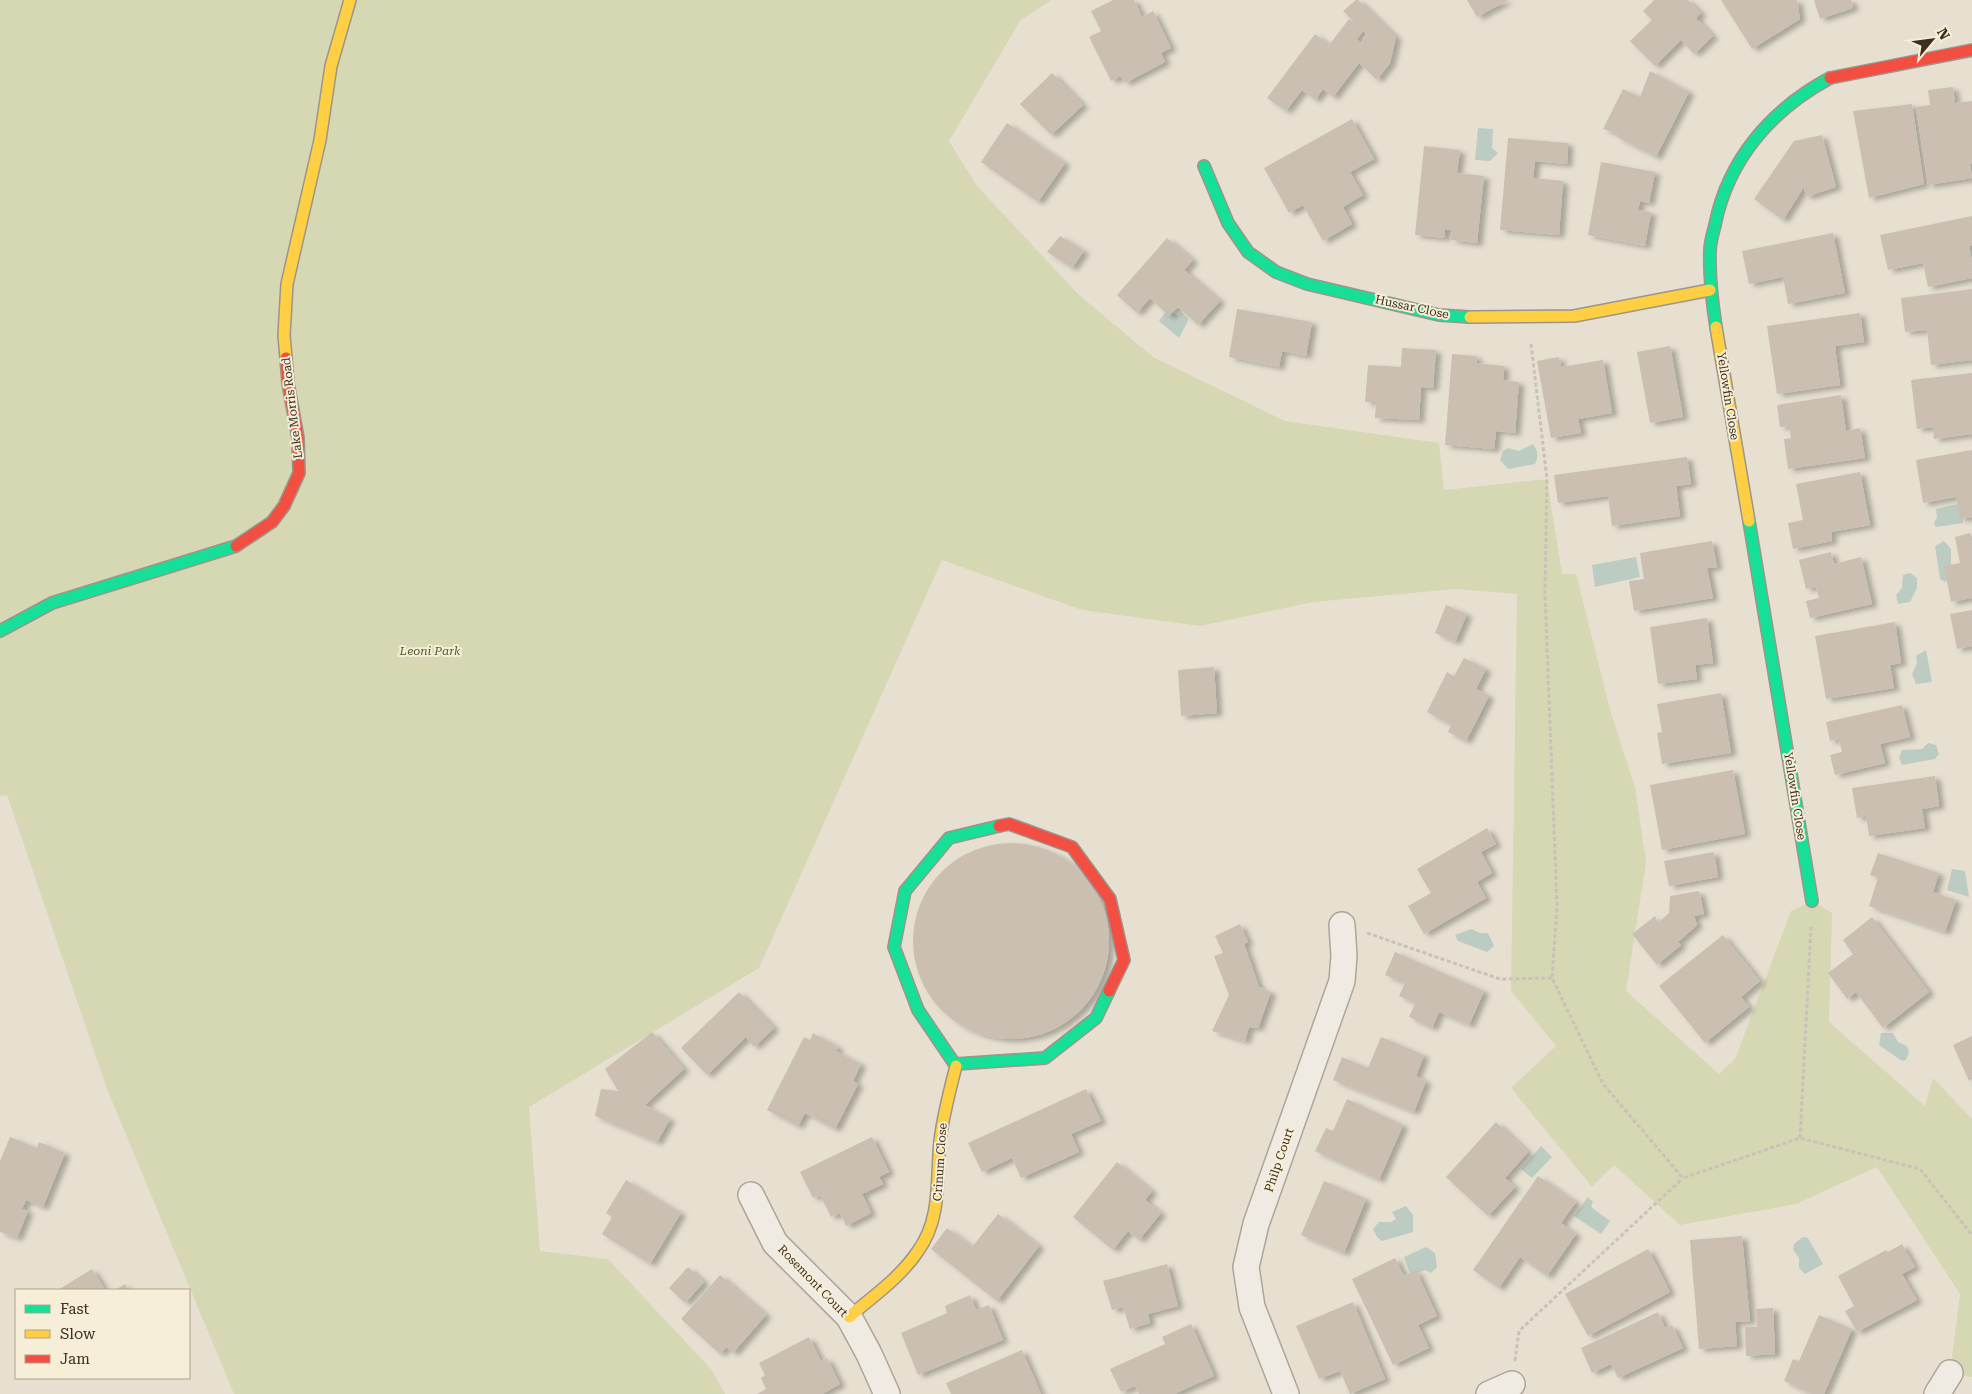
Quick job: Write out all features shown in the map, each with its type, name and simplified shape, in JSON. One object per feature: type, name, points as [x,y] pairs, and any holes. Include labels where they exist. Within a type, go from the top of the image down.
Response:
[{"type":"street","name":"Lake Morris Road","points":[[0,631],[14,622],[52,604],[236,546],[272,522],[284,506],[299,473],[298,438],[288,383],[284,335],[287,284],[320,140],[331,66],[350,0]]},
{"type":"street","name":"Yellowfin Close","points":[[1812,901],[1710,290],[1710,249],[1718,209],[1732,172],[1751,144],[1777,114],[1805,91],[1833,76],[1972,50]]},
{"type":"street","name":"Hussar Close","points":[[1204,166],[1228,223],[1248,252],[1276,272],[1307,284],[1439,315],[1486,318],[1574,316],[1710,290]]},
{"type":"street","points":[[1009,824],[1072,847],[1110,899],[1124,960],[1096,1018],[1045,1058],[956,1064],[918,1010],[894,947],[905,891],[949,838],[1009,824]]},
{"type":"street","name":"Philp Court","points":[[1286,1394],[1252,1307],[1246,1267],[1256,1224],[1342,980],[1344,956],[1342,925]]},
{"type":"street","name":"Crinum Close","points":[[849,1317],[910,1263],[926,1239],[937,1212],[938,1152],[942,1123],[956,1064]]},
{"type":"street","name":"Rosemont Court","points":[[752,1195],[775,1243],[849,1317],[887,1394]]},
{"type":"street","points":[[1937,1394],[1950,1373]]},
{"type":"street","points":[[1489,1394],[1512,1384]]},
{"type":"path","points":[[1528,318],[1547,479],[1545,592],[1557,908],[1552,978],[1603,1084],[1683,1178]]},
{"type":"path","points":[[1800,1138],[1812,901]]},
{"type":"path","points":[[1342,925],[1500,979],[1552,978]]},
{"type":"path","points":[[1512,1384],[1519,1331],[1683,1178],[1800,1138],[1920,1169],[1972,1235]]},
{"type":"green space","name":"Leoni Park","points":[[0,0],[1051,0],[1020,21],[949,141],[977,186],[1078,294],[1153,357],[1285,421],[1439,443],[1444,490],[1547,479],[1562,574],[1576,574],[1610,710],[1635,787],[1646,862],[1626,991],[1719,1074],[1735,1059],[1791,911],[1812,901],[1832,913],[1829,1022],[1925,1106],[1933,1078],[1972,1119],[1972,1377],[1950,1373],[1960,1294],[1877,1167],[1796,1204],[1680,1225],[1614,1165],[1592,1187],[1511,1088],[1556,1046],[1511,991],[1517,594],[1456,589],[1313,602],[1200,626],[1082,610],[942,560],[759,968],[529,1107],[540,1251],[608,1259],[711,1369],[725,1394],[234,1394],[107,1089],[7,795],[0,796]]},
{"type":"shaded area","points":[[1478,128],[1493,129],[1492,148],[1498,153],[1490,161],[1475,160]]},
{"type":"shaded area","points":[[1167,310],[1179,316],[1181,312],[1189,319],[1179,338],[1159,321]]},
{"type":"shaded area","points":[[1533,444],[1537,454],[1535,464],[1508,469],[1500,460],[1503,451],[1508,448],[1519,451]]},
{"type":"shaded area","points":[[1957,504],[1963,510],[1963,523],[1936,527],[1934,524],[1937,517],[1936,509]]},
{"type":"shaded area","points":[[1944,541],[1951,549],[1951,577],[1945,582],[1940,579],[1935,546]]},
{"type":"shaded area","points":[[1636,557],[1640,577],[1595,587],[1592,565]]},
{"type":"shaded area","points":[[1910,573],[1917,578],[1917,588],[1910,602],[1898,604],[1896,595],[1902,588],[1903,575]]},
{"type":"shaded area","points":[[1926,650],[1932,682],[1916,684],[1912,674],[1917,663],[1916,656]]},
{"type":"shaded area","points":[[1928,743],[1936,745],[1939,754],[1935,759],[1902,765],[1899,758],[1902,750],[1922,749]]},
{"type":"shaded area","points":[[1952,869],[1965,871],[1969,897],[1947,890]]},
{"type":"shaded area","points":[[1471,929],[1480,933],[1488,933],[1494,946],[1487,952],[1458,941],[1455,935]]},
{"type":"shaded area","points":[[1881,1033],[1893,1033],[1898,1042],[1907,1046],[1909,1052],[1906,1060],[1902,1061],[1879,1045]]},
{"type":"shaded area","points":[[1541,1146],[1552,1157],[1532,1178],[1521,1169]]},
{"type":"shaded area","points":[[1588,1197],[1593,1202],[1591,1207],[1610,1221],[1601,1234],[1574,1216]]},
{"type":"shaded area","points":[[1406,1206],[1413,1215],[1413,1232],[1382,1241],[1377,1237],[1373,1229],[1379,1222],[1391,1222],[1396,1219],[1392,1212]]},
{"type":"shaded area","points":[[1803,1237],[1808,1238],[1823,1264],[1805,1274],[1799,1268],[1799,1258],[1793,1250],[1794,1244]]},
{"type":"shaded area","points":[[1426,1247],[1435,1253],[1437,1267],[1431,1273],[1425,1270],[1411,1276],[1404,1257]]},
{"type":"building","points":[[1113,0],[1134,0],[1142,17],[1153,11],[1171,48],[1161,53],[1165,62],[1125,83],[1121,76],[1111,81],[1089,37],[1101,31],[1091,11]]},
{"type":"building","points":[[1358,0],[1396,37],[1390,63],[1377,80],[1359,63],[1333,97],[1323,89],[1315,100],[1302,90],[1286,111],[1267,98],[1315,34],[1329,45],[1349,19],[1355,23],[1343,11]],"holes":[[[1363,31],[1366,34],[1361,43],[1357,39]]]},
{"type":"building","points":[[1467,0],[1508,0],[1477,17]]},
{"type":"building","points":[[1654,0],[1688,0],[1701,13],[1696,18],[1713,36],[1694,54],[1681,40],[1655,66],[1630,41],[1652,20],[1643,11]]},
{"type":"building","points":[[1721,0],[1797,0],[1800,19],[1752,49]]},
{"type":"building","points":[[1814,0],[1851,0],[1853,8],[1820,19]]},
{"type":"building","points":[[1650,71],[1689,92],[1656,157],[1617,137],[1618,134],[1603,129],[1623,89],[1640,97]]},
{"type":"building","points":[[1052,73],[1083,105],[1051,135],[1020,104]]},
{"type":"building","points":[[1953,87],[1955,103],[1972,101],[1972,163],[1970,164],[1972,178],[1928,185],[1916,107],[1930,105],[1928,90]]},
{"type":"building","points":[[1912,104],[1924,184],[1869,198],[1853,111]]},
{"type":"building","points":[[1352,119],[1374,159],[1350,172],[1363,195],[1343,207],[1352,224],[1323,241],[1303,205],[1289,213],[1264,168]]},
{"type":"building","points":[[1007,123],[1065,163],[1038,202],[981,162]]},
{"type":"building","points":[[1822,135],[1836,187],[1806,197],[1804,187],[1783,220],[1754,199],[1794,141]]},
{"type":"building","points":[[1508,138],[1568,143],[1567,164],[1535,161],[1533,178],[1563,181],[1559,235],[1500,230]]},
{"type":"building","points":[[1424,146],[1460,150],[1457,173],[1484,176],[1477,243],[1451,240],[1452,230],[1445,229],[1445,238],[1415,235]]},
{"type":"building","points":[[1601,162],[1655,172],[1649,203],[1640,201],[1638,210],[1651,212],[1645,246],[1588,235]]},
{"type":"building","points":[[1972,216],[1972,245],[1969,246],[1972,261],[1972,278],[1928,287],[1923,263],[1888,270],[1880,235]]},
{"type":"building","points":[[1833,233],[1845,293],[1788,304],[1783,277],[1749,284],[1742,251]]},
{"type":"building","points":[[1060,236],[1084,251],[1072,268],[1047,252]]},
{"type":"building","points":[[1167,238],[1193,260],[1184,270],[1220,301],[1198,325],[1178,307],[1169,316],[1150,298],[1137,313],[1117,295]]},
{"type":"building","points":[[1972,289],[1972,360],[1931,365],[1927,330],[1905,332],[1901,298]]},
{"type":"building","points":[[1237,309],[1312,322],[1306,356],[1282,351],[1279,367],[1229,357]]},
{"type":"building","points":[[1860,313],[1864,342],[1835,346],[1840,385],[1777,394],[1767,326]]},
{"type":"building","points":[[1670,346],[1683,417],[1650,423],[1637,352]]},
{"type":"building","points":[[1402,348],[1436,350],[1433,388],[1421,387],[1419,420],[1375,418],[1376,402],[1365,402],[1368,365],[1401,367]]},
{"type":"building","points":[[1452,354],[1477,356],[1476,363],[1504,366],[1503,380],[1519,382],[1515,433],[1496,431],[1494,449],[1445,445]]},
{"type":"building","points":[[1559,357],[1561,367],[1603,360],[1612,413],[1578,419],[1581,433],[1551,438],[1537,361]]},
{"type":"building","points":[[1972,373],[1972,434],[1934,439],[1933,427],[1917,429],[1911,380]]},
{"type":"building","points":[[1841,395],[1846,431],[1860,428],[1865,458],[1788,469],[1784,439],[1791,438],[1789,426],[1780,427],[1777,405]]},
{"type":"building","points":[[1972,450],[1972,517],[1960,519],[1956,497],[1923,503],[1916,460]]},
{"type":"building","points":[[1687,457],[1691,484],[1676,486],[1680,516],[1612,526],[1608,496],[1558,503],[1554,475]]},
{"type":"building","points":[[1860,472],[1870,525],[1831,532],[1832,541],[1793,549],[1788,523],[1803,520],[1796,484]]},
{"type":"building","points":[[1970,533],[1972,545],[1972,598],[1951,602],[1944,566],[1960,563],[1955,537]]},
{"type":"building","points":[[1712,541],[1717,567],[1707,568],[1713,598],[1634,611],[1629,581],[1644,579],[1640,553]]},
{"type":"building","points":[[1831,552],[1834,564],[1861,557],[1872,604],[1810,618],[1806,601],[1819,598],[1816,587],[1806,589],[1799,560]]},
{"type":"building","points":[[1446,605],[1467,614],[1455,642],[1435,633]]},
{"type":"building","points":[[1972,610],[1972,646],[1957,649],[1950,614]]},
{"type":"building","points":[[1707,618],[1713,663],[1695,665],[1697,679],[1658,684],[1650,627]]},
{"type":"building","points":[[1895,622],[1901,663],[1890,665],[1894,688],[1826,699],[1815,636]]},
{"type":"building","points":[[1464,658],[1486,669],[1476,689],[1489,696],[1466,741],[1448,732],[1451,725],[1427,712],[1447,672],[1454,676]]},
{"type":"building","points":[[1214,667],[1217,713],[1181,716],[1178,670]]},
{"type":"building","points":[[1721,693],[1731,753],[1662,764],[1657,733],[1662,732],[1657,704]]},
{"type":"building","points":[[1902,705],[1910,737],[1880,744],[1885,763],[1835,775],[1830,755],[1842,752],[1839,739],[1830,741],[1826,722]]},
{"type":"building","points":[[1733,770],[1745,834],[1662,850],[1650,785]]},
{"type":"building","points":[[1935,776],[1939,806],[1922,809],[1925,828],[1869,836],[1866,816],[1857,818],[1852,788]]},
{"type":"building","points":[[1487,828],[1496,844],[1481,852],[1492,873],[1477,882],[1486,898],[1424,934],[1408,906],[1431,893],[1417,869]]},
{"type":"building","points":[[1001,843],[1021,843],[1049,850],[1066,859],[1081,871],[1093,886],[1102,903],[1109,931],[1109,951],[1102,979],[1093,996],[1081,1011],[1066,1023],[1049,1032],[1021,1039],[1001,1039],[973,1032],[956,1023],[941,1011],[929,996],[920,979],[913,951],[913,931],[920,903],[929,886],[941,871],[956,859],[973,850]]},
{"type":"building","points":[[1714,852],[1718,877],[1669,886],[1664,861]]},
{"type":"building","points":[[1878,853],[1939,873],[1933,892],[1956,900],[1945,932],[1869,906],[1878,878],[1870,875]]},
{"type":"building","points":[[1699,891],[1704,914],[1694,916],[1697,925],[1678,942],[1681,945],[1657,965],[1632,934],[1655,916],[1658,923],[1669,913],[1670,896]]},
{"type":"building","points":[[1872,917],[1929,992],[1883,1028],[1856,992],[1847,999],[1828,973],[1853,954],[1843,940]]},
{"type":"building","points":[[1240,924],[1248,942],[1244,944],[1259,987],[1271,992],[1258,1028],[1249,1027],[1245,1041],[1212,1031],[1229,995],[1214,956],[1223,953],[1215,936]]},
{"type":"building","points":[[1723,935],[1760,981],[1741,997],[1749,1007],[1705,1043],[1659,986]]},
{"type":"building","points":[[1395,952],[1484,991],[1469,1025],[1439,1012],[1432,1028],[1409,1017],[1415,1003],[1399,996],[1405,983],[1385,975]]},
{"type":"building","points":[[739,992],[774,1028],[754,1047],[746,1037],[707,1075],[681,1048]]},
{"type":"building","points":[[652,1032],[684,1069],[645,1105],[670,1119],[657,1142],[595,1116],[601,1089],[618,1091],[605,1069]]},
{"type":"building","points":[[813,1033],[838,1047],[836,1051],[861,1064],[853,1081],[858,1084],[835,1129],[805,1113],[798,1126],[767,1110],[804,1037],[810,1040]]},
{"type":"building","points":[[1972,1036],[1972,1079],[1969,1081],[1953,1045]]},
{"type":"building","points":[[1381,1037],[1424,1055],[1416,1076],[1426,1081],[1414,1112],[1333,1080],[1342,1057],[1368,1068]]},
{"type":"building","points":[[1086,1089],[1101,1121],[1071,1134],[1079,1152],[1021,1178],[1012,1158],[982,1172],[968,1143]]},
{"type":"building","points":[[1347,1099],[1403,1125],[1379,1180],[1315,1151],[1326,1128],[1333,1131]]},
{"type":"building","points":[[1496,1122],[1528,1152],[1505,1178],[1515,1187],[1488,1216],[1446,1177]]},
{"type":"building","points":[[10,1137],[37,1148],[39,1142],[65,1153],[43,1207],[26,1200],[22,1209],[28,1211],[17,1238],[0,1232],[0,1161]]},
{"type":"building","points":[[872,1137],[889,1172],[879,1177],[883,1184],[862,1194],[871,1213],[846,1226],[840,1213],[831,1217],[820,1195],[813,1198],[800,1172]]},
{"type":"building","points":[[1117,1162],[1152,1191],[1145,1200],[1161,1213],[1139,1240],[1128,1231],[1113,1250],[1073,1217]]},
{"type":"building","points":[[1538,1176],[1576,1202],[1561,1223],[1576,1234],[1547,1276],[1520,1257],[1499,1288],[1473,1270]]},
{"type":"building","points":[[626,1180],[681,1213],[650,1264],[602,1234],[612,1217],[606,1213]]},
{"type":"building","points":[[1324,1181],[1366,1199],[1344,1253],[1301,1235]]},
{"type":"building","points":[[998,1214],[1039,1246],[997,1301],[931,1249],[947,1228],[972,1247]]},
{"type":"building","points":[[1742,1236],[1750,1321],[1735,1322],[1737,1346],[1699,1349],[1690,1240]]},
{"type":"building","points":[[1902,1244],[1915,1267],[1902,1274],[1917,1300],[1857,1332],[1845,1311],[1854,1306],[1838,1276],[1886,1250],[1888,1252]]},
{"type":"building","points":[[1648,1249],[1670,1292],[1588,1336],[1565,1294]]},
{"type":"building","points":[[1395,1258],[1404,1276],[1416,1270],[1437,1316],[1418,1325],[1429,1348],[1393,1365],[1352,1279]]},
{"type":"building","points":[[1167,1264],[1178,1306],[1148,1314],[1150,1323],[1130,1329],[1123,1307],[1112,1310],[1103,1281]]},
{"type":"building","points":[[688,1267],[704,1282],[685,1303],[669,1288]]},
{"type":"building","points":[[92,1269],[104,1288],[102,1289],[60,1289]]},
{"type":"building","points":[[720,1275],[766,1315],[733,1353],[726,1347],[720,1354],[681,1319]]},
{"type":"building","points":[[125,1284],[128,1289],[117,1289]]},
{"type":"building","points":[[970,1295],[976,1310],[989,1305],[1003,1340],[918,1375],[901,1333],[947,1313],[945,1306]]},
{"type":"building","points":[[1353,1302],[1385,1379],[1350,1394],[1340,1371],[1319,1379],[1296,1326]]},
{"type":"building","points":[[1773,1308],[1775,1354],[1746,1356],[1745,1327],[1757,1327],[1756,1309]]},
{"type":"building","points":[[1658,1312],[1665,1328],[1672,1325],[1683,1348],[1618,1378],[1611,1364],[1592,1373],[1581,1348]]},
{"type":"building","points":[[1819,1315],[1852,1329],[1824,1394],[1812,1394],[1784,1381],[1793,1359],[1799,1361]]},
{"type":"building","points":[[1191,1324],[1214,1376],[1174,1394],[1139,1394],[1135,1386],[1121,1392],[1110,1369],[1165,1344],[1162,1337]]},
{"type":"building","points":[[809,1337],[821,1361],[827,1358],[840,1384],[822,1394],[757,1394],[766,1389],[761,1378],[765,1375],[759,1363]]},
{"type":"building","points":[[1022,1350],[1041,1394],[951,1394],[946,1383]]},
{"type":"traffic: fast","points":[[1716,327],[1710,280],[1710,248],[1721,201],[1730,179],[1756,138],[1772,121],[1789,105],[1830,78]]},
{"type":"traffic: fast","points":[[1204,166],[1228,223],[1248,252],[1276,272],[1307,284],[1439,315],[1470,317]]},
{"type":"traffic: fast","points":[[1749,521],[1812,901]]},
{"type":"traffic: fast","points":[[0,631],[52,603],[236,546]]},
{"type":"traffic: fast","points":[[956,1066],[918,1010],[894,947],[905,891],[949,838],[999,826]]},
{"type":"traffic: fast","points":[[956,1064],[1045,1058],[1096,1018],[1109,991]]},
{"type":"traffic: slow","points":[[286,358],[284,335],[287,284],[320,140],[331,66],[350,0]]},
{"type":"traffic: slow","points":[[1470,317],[1574,316],[1710,290]]},
{"type":"traffic: slow","points":[[1716,327],[1749,521]]},
{"type":"traffic: slow","points":[[849,1317],[903,1270],[926,1238],[931,1225],[936,1198],[941,1131],[956,1066]]},
{"type":"traffic: jam","points":[[1830,78],[1972,50]]},
{"type":"traffic: jam","points":[[236,546],[272,522],[284,506],[299,473],[298,438],[288,383],[286,358]]},
{"type":"traffic: jam","points":[[999,826],[1009,824],[1072,847],[1110,899],[1124,960],[1109,991]]}]
